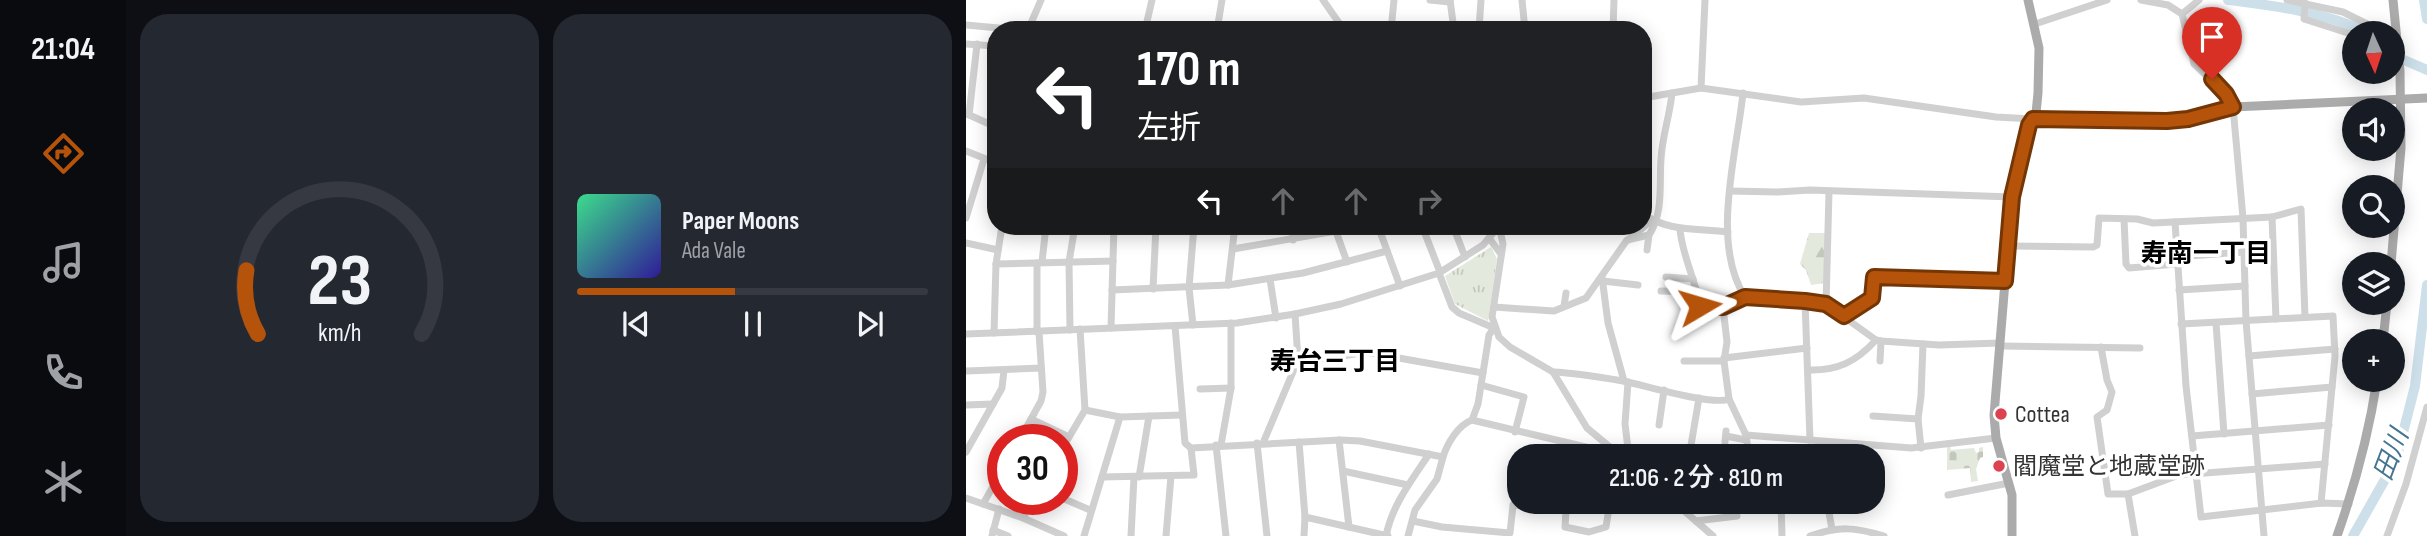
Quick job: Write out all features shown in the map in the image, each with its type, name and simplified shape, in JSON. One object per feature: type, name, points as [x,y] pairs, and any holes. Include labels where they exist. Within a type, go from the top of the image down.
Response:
[{"type":"main road","points":[[2012,536],[2009,483],[1996,438],[1994,415],[2012,197],[2029,125],[2036,113],[2040,62],[2035,24],[2028,0]]},
{"type":"main road","points":[[2393,0],[2395,21]]},
{"type":"main road","points":[[2405,99],[2427,98]]},
{"type":"main road","points":[[2033,119],[2167,121],[2188,119],[2233,107],[2342,102]]},
{"type":"main road","points":[[2392,252],[2400,161]]},
{"type":"main road","points":[[2336,536],[2348,504],[2366,438],[2375,392]]},
{"type":"street","points":[[1030,21],[1041,0]]},
{"type":"street","points":[[1147,21],[1152,0]]},
{"type":"street","points":[[1323,0],[1338,21]]},
{"type":"street","points":[[1392,21],[1394,0]]},
{"type":"street","points":[[1430,0],[1450,1],[1453,21]]},
{"type":"street","points":[[1480,21],[1481,0]]},
{"type":"street","points":[[1522,0],[1524,21]]},
{"type":"street","points":[[1613,21],[1614,0]]},
{"type":"street","points":[[1701,88],[1705,0]]},
{"type":"street","points":[[2035,24],[2107,0]]},
{"type":"street","points":[[2141,0],[2168,5],[2185,13]]},
{"type":"street","points":[[2185,13],[2199,0]]},
{"type":"street","points":[[2287,0],[2343,12],[2361,21]]},
{"type":"street","points":[[2305,3],[2304,19],[2342,32]]},
{"type":"street","points":[[2185,13],[2194,64],[2226,94],[2233,107],[2243,218],[2246,321],[2264,536]]},
{"type":"street","points":[[966,24],[987,26]]},
{"type":"street","points":[[966,44],[987,45]]},
{"type":"street","points":[[977,44],[967,115],[987,123]]},
{"type":"street","points":[[1652,96],[1701,88],[1814,102],[1864,98],[1996,117],[2033,119]]},
{"type":"street","points":[[1652,228],[1662,179],[1661,160],[1672,93]]},
{"type":"street","points":[[1743,93],[1730,191],[1728,232],[1735,273],[1745,297]]},
{"type":"street","points":[[966,151],[987,160]]},
{"type":"street","points":[[966,218],[984,159]]},
{"type":"street","points":[[1730,191],[2012,197]]},
{"type":"street","points":[[1826,304],[1829,192]]},
{"type":"street","points":[[2008,246],[2094,247],[2097,244],[2099,218],[2153,223],[2272,217],[2301,209],[2305,317]]},
{"type":"street","points":[[2272,217],[2276,319]]},
{"type":"street","points":[[1652,219],[1680,230],[1728,232]]},
{"type":"street","points":[[2124,219],[2126,264],[2129,268],[2244,253]]},
{"type":"street","points":[[2175,222],[2176,261],[2201,517],[2321,503],[2348,504]]},
{"type":"street","points":[[1680,230],[1682,251],[1698,292],[1700,306],[1723,307],[1745,297],[1826,304],[1878,341],[2140,348]]},
{"type":"street","points":[[994,333],[996,264],[1000,235]]},
{"type":"street","points":[[1028,424],[1043,392],[1038,332],[1039,262],[1044,235]]},
{"type":"street","points":[[1070,330],[1069,262],[1074,235]]},
{"type":"street","points":[[1111,328],[1114,235]]},
{"type":"street","points":[[1153,289],[1156,235]]},
{"type":"street","points":[[1193,235],[1189,288],[1193,325]]},
{"type":"street","points":[[1228,285],[1234,235]]},
{"type":"street","points":[[1293,235],[1293,240]]},
{"type":"street","points":[[1233,249],[1310,235]]},
{"type":"street","points":[[1337,235],[1347,262]]},
{"type":"street","points":[[1381,235],[1400,286]]},
{"type":"street","points":[[1425,235],[1452,307],[1459,313],[1494,328],[1510,347],[1553,372],[1580,373],[1699,398],[1725,401],[1729,399]]},
{"type":"street","points":[[1456,235],[1465,257]]},
{"type":"street","points":[[966,334],[1175,326],[1276,318],[1341,304],[1439,272],[1465,257],[1492,235]]},
{"type":"street","points":[[1472,420],[1478,404],[1489,335],[1494,328],[1492,317],[1503,244],[1501,235]]},
{"type":"street","points":[[1494,307],[1554,311],[1586,298],[1603,279],[1627,240],[1634,235]]},
{"type":"street","points":[[1627,240],[1649,235],[1647,250]]},
{"type":"street","points":[[1489,238],[1501,254]]},
{"type":"street","points":[[966,243],[998,250]]},
{"type":"street","points":[[1112,290],[1228,285],[1270,279],[1387,251]]},
{"type":"street","points":[[996,264],[1113,261]]},
{"type":"street","points":[[1666,277],[1693,279]]},
{"type":"street","points":[[1844,316],[1872,298],[1874,277],[2005,281]]},
{"type":"street","points":[[1270,279],[1276,318]]},
{"type":"street","points":[[1603,279],[1638,285]]},
{"type":"street","points":[[1603,279],[1608,323],[1626,382],[1627,444]]},
{"type":"street","points":[[2179,290],[2245,286]]},
{"type":"street","points":[[1661,291],[1698,292]]},
{"type":"street","points":[[1564,306],[1566,293]]},
{"type":"street","points":[[1805,301],[1810,440]]},
{"type":"street","points":[[1723,307],[1727,342],[1724,359],[1729,399],[1747,444]]},
{"type":"street","points":[[1268,536],[1260,443],[1298,360],[1295,314]]},
{"type":"street","points":[[2182,324],[2333,316],[2333,387],[2321,503]]},
{"type":"street","points":[[1226,536],[1219,445],[1231,388],[1231,323]]},
{"type":"street","points":[[2216,323],[2224,434]]},
{"type":"street","points":[[1102,477],[1194,475],[1191,448],[1185,443],[1175,326]]},
{"type":"street","points":[[1077,424],[1085,410],[1080,329]]},
{"type":"street","points":[[1878,341],[1880,361]]},
{"type":"street","points":[[1808,370],[1836,369],[1878,341]]},
{"type":"street","points":[[1921,448],[1918,419],[1923,344]]},
{"type":"street","points":[[2101,347],[2106,380],[2112,393],[2107,410],[2097,417],[2108,494],[2128,495],[2179,475],[2325,464]]},
{"type":"street","points":[[1688,362],[1807,348]]},
{"type":"street","points":[[2249,356],[2335,349]]},
{"type":"street","points":[[1298,360],[1366,352],[1483,373]]},
{"type":"street","points":[[966,371],[1041,368]]},
{"type":"street","points":[[966,452],[1002,388],[1004,370]]},
{"type":"street","points":[[1553,372],[1587,428],[1606,444]]},
{"type":"street","points":[[1481,385],[1524,397],[1515,432]]},
{"type":"street","points":[[2252,394],[2333,387]]},
{"type":"street","points":[[1200,389],[1231,388]]},
{"type":"street","points":[[1659,425],[1664,390]]},
{"type":"street","points":[[1691,444],[1699,398]]},
{"type":"street","points":[[966,405],[993,404]]},
{"type":"street","points":[[2387,536],[2406,484],[2427,407]]},
{"type":"street","points":[[1085,410],[1120,417],[1182,415]]},
{"type":"street","points":[[1131,536],[1136,477],[1149,416]]},
{"type":"street","points":[[1873,416],[1918,419]]},
{"type":"street","points":[[1084,536],[1120,417]]},
{"type":"street","points":[[1031,419],[1042,424]]},
{"type":"street","points":[[1408,536],[1415,510],[1437,479],[1445,450],[1464,423],[1472,420],[1571,444]]},
{"type":"street","points":[[2192,436],[2329,425]]},
{"type":"street","points":[[1726,436],[1921,448],[1996,438]]},
{"type":"street","points":[[1191,448],[1339,440],[1360,441],[1443,457]]},
{"type":"street","points":[[1339,440],[1349,527]]},
{"type":"street","points":[[1299,442],[1304,536]]},
{"type":"street","points":[[1305,517],[1387,536],[1392,513],[1429,454]]},
{"type":"street","points":[[1343,471],[1408,485]]},
{"type":"street","points":[[1166,536],[1171,476]]},
{"type":"street","points":[[1948,495],[2009,483]]},
{"type":"street","points":[[2128,495],[2135,536]]},
{"type":"street","points":[[983,503],[987,496]]},
{"type":"street","points":[[966,498],[987,504]]},
{"type":"street","points":[[1078,505],[1090,510]]},
{"type":"street","points":[[1413,521],[1461,532],[1510,533],[1512,514]]},
{"type":"street","points":[[1566,514],[1565,527],[1589,534],[1606,527],[1608,514]]},
{"type":"street","points":[[1688,514],[1713,536]]},
{"type":"street","points":[[1781,514],[1782,536]]},
{"type":"street","points":[[1829,514],[1832,529]]},
{"type":"street","points":[[998,515],[993,533],[1009,536]]},
{"type":"street","points":[[1015,515],[1064,536]]},
{"type":"street","points":[[1696,521],[1734,518]]},
{"type":"street","points":[[1810,536],[1832,529],[1858,529],[1884,536]]},
{"type":"green space","points":[[1809,233],[1825,233],[1824,283],[1811,285],[1806,270],[1800,264]]},
{"type":"green space","points":[[1491,247],[1497,259],[1488,321],[1455,304],[1445,276]]},
{"type":"green space","points":[[1947,446],[1950,446],[1951,450],[1974,448],[1976,453],[1983,447],[1983,457],[1976,469],[1978,481],[1971,482],[1970,468],[1947,470]]},
{"type":"waterway","points":[[2228,0],[2282,8],[2342,22]]},
{"type":"waterway","name":"田川","points":[[2424,0],[2427,19]]},
{"type":"waterway","points":[[2405,60],[2427,70]]},
{"type":"waterway","name":"田川","points":[[2353,536],[2396,460],[2415,386],[2427,285]]},
{"type":"place","name":"Cottea","points":[[2001,414]]},
{"type":"place","name":"閻魔堂と地蔵堂跡","points":[[1999,466]]},
{"type":"district","name":"寿南一丁目","points":[[2206,254]]},
{"type":"district","name":"寿台三丁目","points":[[1335,362]]},
{"type":"route","points":[[1700,306],[1723,307],[1745,297],[1805,301],[1826,304],[1844,316],[1872,298],[1874,277],[2005,281],[2012,197],[2029,125],[2033,119],[2167,121],[2188,119],[2233,107],[2226,94],[2212,79]]}]
